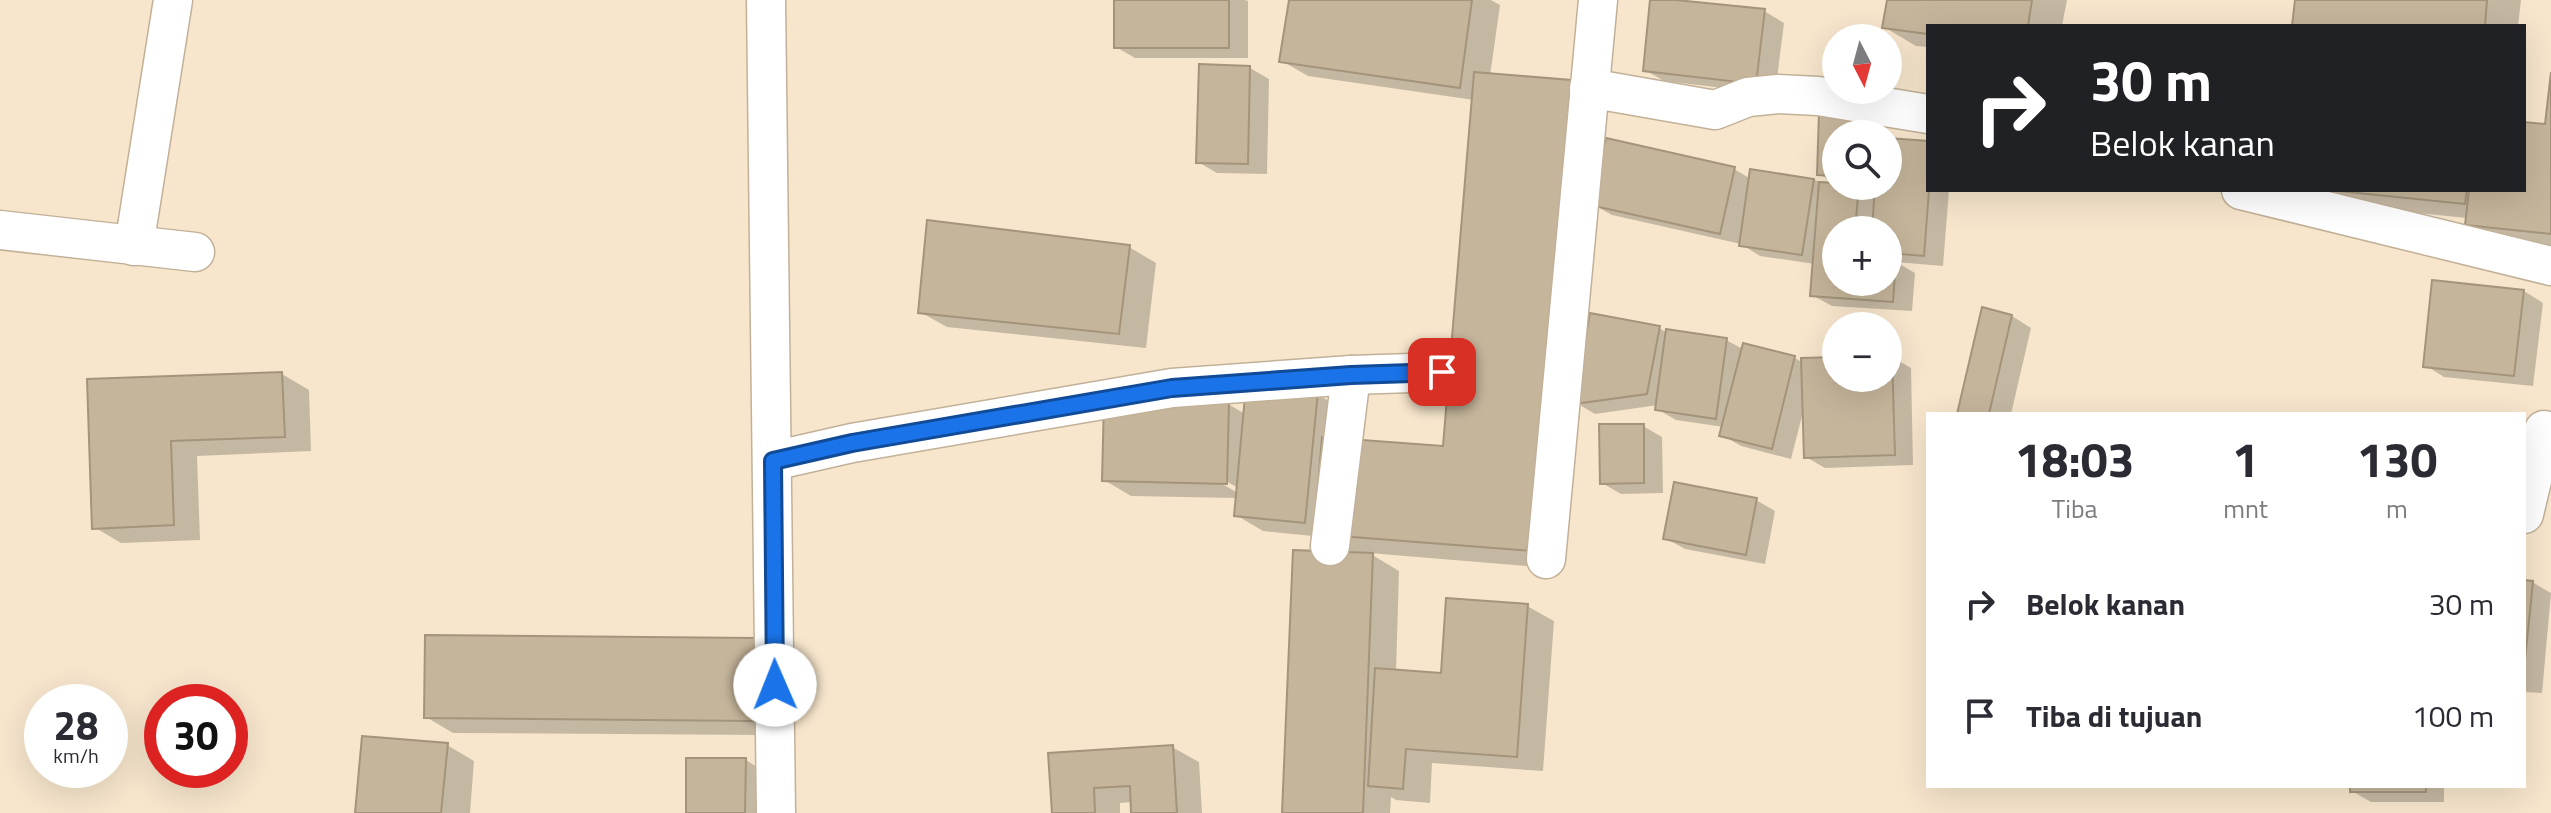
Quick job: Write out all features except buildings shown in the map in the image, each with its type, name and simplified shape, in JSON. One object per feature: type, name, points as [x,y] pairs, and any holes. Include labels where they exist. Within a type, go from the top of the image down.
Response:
[{"type":"street","points":[[134,246],[173,0]]},
{"type":"street","points":[[766,0],[776,813]]},
{"type":"street","points":[[1546,559],[1598,0]]},
{"type":"street","points":[[1589,88],[1715,110],[1748,97],[1778,94],[1818,96],[1926,114]]},
{"type":"street","points":[[2250,192],[2551,266]]},
{"type":"street","points":[[0,230],[195,252]]},
{"type":"street","points":[[773,461],[852,443],[1172,388],[1442,372]]},
{"type":"street","points":[[1330,546],[1351,375]]},
{"type":"street","points":[[2526,507],[2549,421]]},
{"type":"route","points":[[775,685],[773,461],[852,443],[1172,388],[1442,372]]}]
